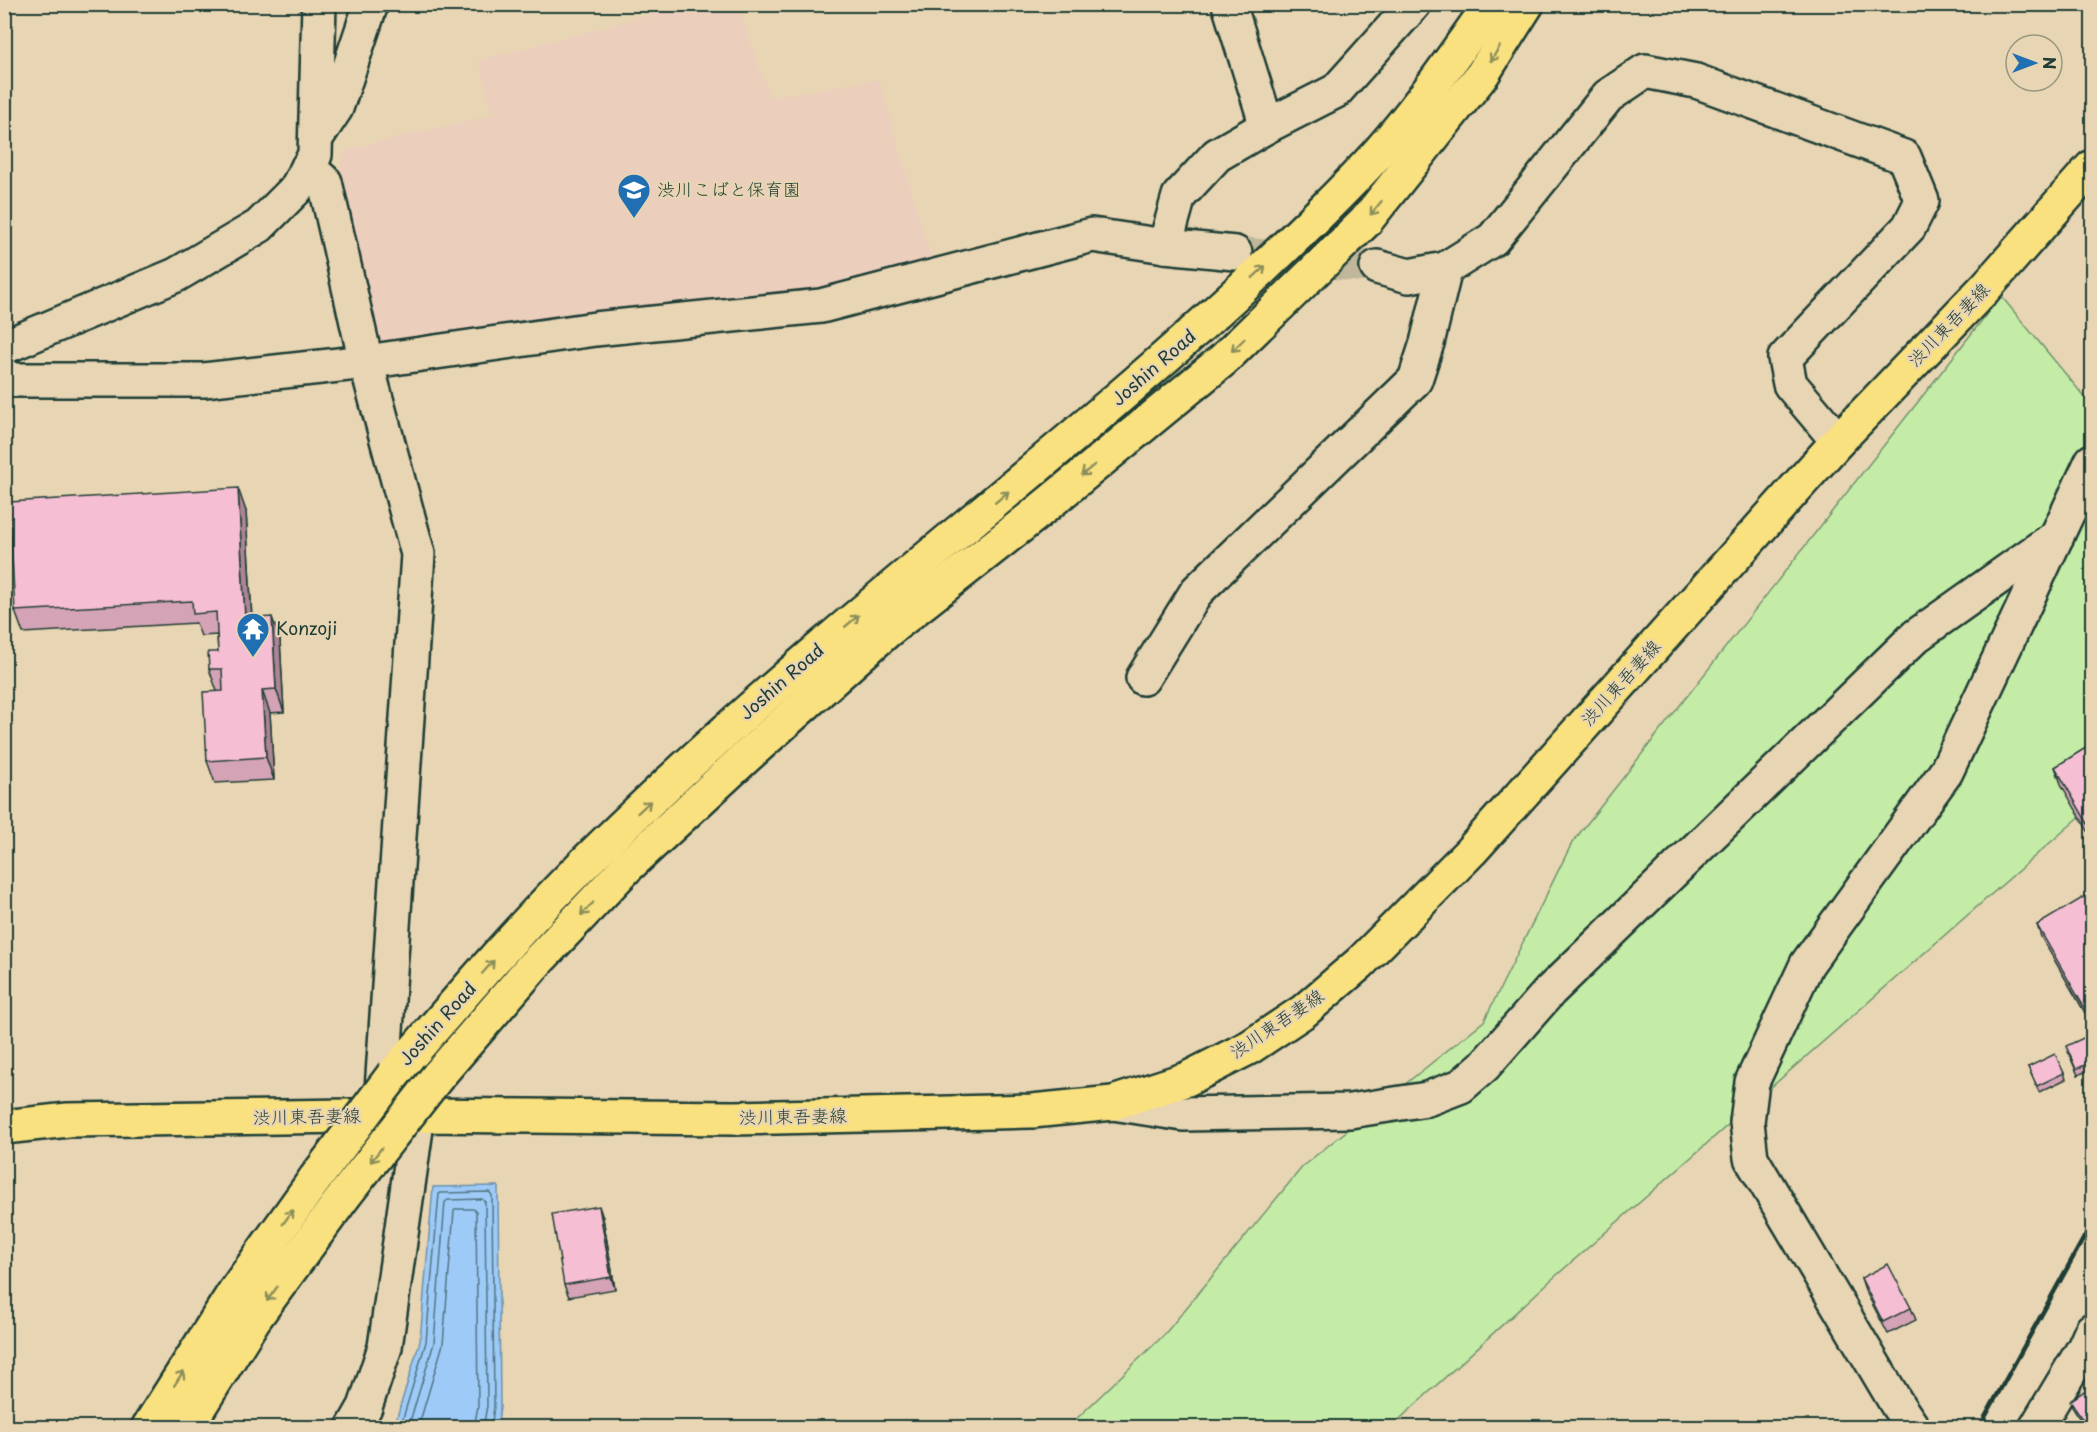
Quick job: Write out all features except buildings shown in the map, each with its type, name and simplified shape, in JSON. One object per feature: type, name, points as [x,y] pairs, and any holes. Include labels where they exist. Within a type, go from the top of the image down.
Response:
[{"type":"main road","name":"Joshin Road","points":[[148,1428],[235,1291],[315,1179],[394,1074],[526,925],[601,847],[703,752],[825,644],[1108,409],[1207,322],[1308,226],[1381,150],[1491,4]]},
{"type":"main road","name":"Joshin Road","points":[[186,1428],[254,1319],[344,1196],[438,1076],[509,994],[627,867],[887,630],[1032,517],[1222,360],[1365,222],[1482,75],[1527,4]]},
{"type":"main road","name":"渋川東吾妻線","points":[[4,1127],[68,1120],[418,1115],[746,1118],[1032,1112],[1113,1103],[1187,1079],[1250,1047],[1304,1011],[1359,963],[1471,851],[1838,441],[1985,288],[2092,167]]},
{"type":"street","points":[[319,4],[312,153],[325,182],[366,362],[418,554],[380,1116]]},
{"type":"street","points":[[4,348],[176,275],[259,226],[296,189],[336,108],[371,4]]},
{"type":"street","points":[[1229,4],[1267,126]]},
{"type":"street","points":[[1165,246],[1179,196],[1217,155],[1267,126],[1336,91],[1414,4]]},
{"type":"street","points":[[1377,267],[1409,276],[1445,269],[1493,239],[1608,96],[1646,71],[1696,81],[1904,156],[1922,201],[1909,227],[1785,358],[1790,384],[1838,441]]},
{"type":"street","points":[[4,375],[13,380],[204,380],[366,362],[595,329],[821,306],[1092,236],[1235,253]]},
{"type":"street","points":[[1143,678],[1197,591],[1415,380],[1427,343],[1445,269]]},
{"type":"street","points":[[1913,1428],[1751,1158],[1747,1122],[1752,1082],[1807,964],[1946,772],[2092,461]]},
{"type":"street","points":[[1113,1103],[1183,1114],[1350,1111],[1427,1099],[1461,1086],[1484,1066],[1550,991],[1916,636],[2057,536]]},
{"type":"street","points":[[353,1428],[365,1407],[385,1347],[418,1115]]},
{"type":"street","points":[[2036,1428],[2090,1345]]},
{"type":"shaded area","name":"渋川こばと保育園","points":[[687,5],[737,5],[770,97],[879,79],[933,265],[818,298],[387,348],[375,341],[339,173],[346,150],[492,115],[479,60]]},
{"type":"green space","points":[[2001,296],[2092,406],[2092,806],[1550,1281],[1391,1427],[1067,1428],[1164,1335],[1304,1165],[1484,1021],[1572,843]]},
{"type":"water","points":[[498,1186],[500,1408],[497,1427],[394,1427],[420,1341],[433,1187]]},
{"type":"tunnel","points":[[1235,253],[1377,267]]},
{"type":"railway","points":[[1979,1428],[2092,1223]]},
{"type":"place","name":"渋川こばと保育園","points":[[634,219]]},
{"type":"place","name":"Konzoji","points":[[253,658]]}]
